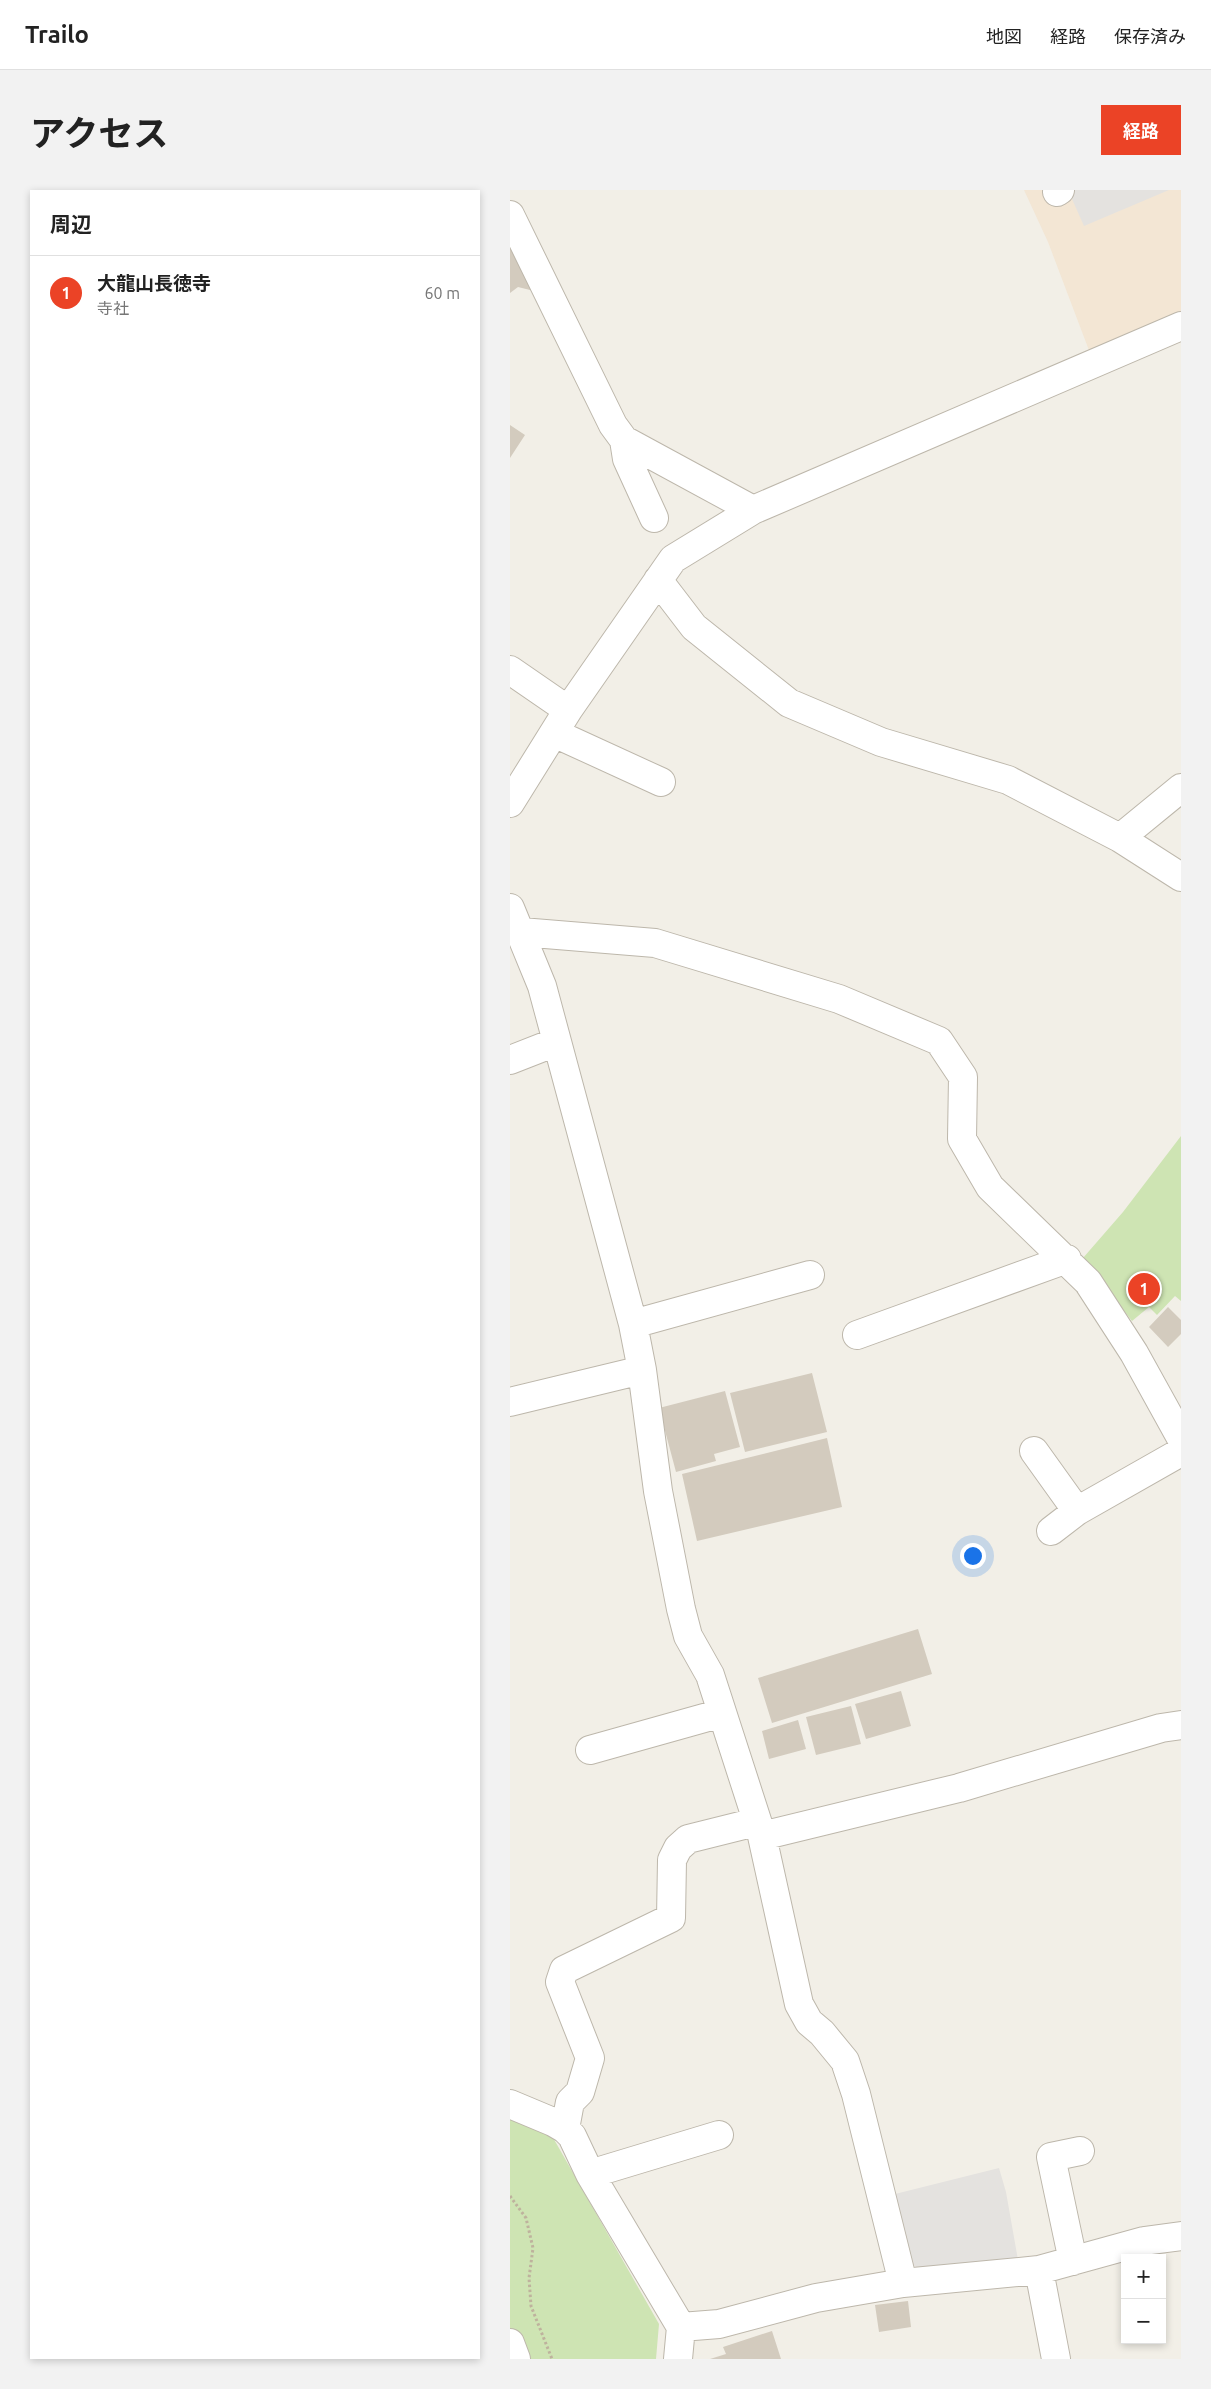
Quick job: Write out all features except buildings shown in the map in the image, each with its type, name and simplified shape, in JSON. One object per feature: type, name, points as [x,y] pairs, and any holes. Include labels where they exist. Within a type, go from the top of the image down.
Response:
[{"type":"street","points":[[510,215],[613,425],[624,440],[753,510]]},
{"type":"street","points":[[510,803],[568,710],[673,559],[753,510],[1181,326]]},
{"type":"street","points":[[624,440],[627,459],[654,518]]},
{"type":"street","points":[[658,580],[694,628],[789,703],[881,742],[1008,780],[1120,838],[1181,877]]},
{"type":"street","points":[[510,670],[568,710]]},
{"type":"street","points":[[554,733],[661,782]]},
{"type":"street","points":[[1120,838],[1181,788]]},
{"type":"street","points":[[510,908],[542,986],[633,1324],[642,1370],[658,1491],[681,1610],[688,1636],[710,1675],[759,1829],[799,2004],[809,2022],[822,2033],[845,2061],[856,2094],[903,2283]]},
{"type":"street","points":[[521,932],[655,943],[839,999],[939,1041],[963,1077],[962,1139],[990,1188],[1088,1282],[1124,1337],[1181,1438]]},
{"type":"street","points":[[510,1060],[556,1042]]},
{"type":"street","points":[[857,1335],[1066,1259]]},
{"type":"street","points":[[633,1324],[810,1275]]},
{"type":"street","points":[[510,1402],[642,1370]]},
{"type":"street","points":[[1034,1451],[1077,1511]]},
{"type":"street","points":[[1050,1532],[1077,1511],[1181,1452]]},
{"type":"street","points":[[590,1750],[722,1713]]},
{"type":"street","points":[[566,2129],[570,2102],[580,2092],[590,2058],[560,1982],[564,1970],[672,1918],[672,1860],[678,1848],[688,1839],[759,1829],[959,1788],[1161,1728],[1181,1725]]},
{"type":"street","points":[[510,2104],[566,2129],[572,2136],[590,2174],[681,2327],[678,2359]]},
{"type":"street","points":[[590,2174],[719,2135]]},
{"type":"street","points":[[1073,2260],[1051,2157],[1080,2151]]},
{"type":"street","points":[[681,2327],[719,2324],[755,2316],[816,2298],[903,2283],[1039,2270],[1144,2241],[1181,2236]]},
{"type":"street","points":[[1039,2270],[1056,2359]]},
{"type":"street","points":[[510,2343],[516,2359]]},
{"type":"path","points":[[510,2196],[526,2218],[533,2248],[530,2278],[531,2306],[552,2359]]},
{"type":"shaded area","points":[[1024,190],[1181,190],[1181,314],[1090,353],[1048,242]]},
{"type":"shaded area","points":[[1068,190],[1169,190],[1084,226]]},
{"type":"shaded area","points":[[999,2168],[1006,2192],[1018,2260],[920,2270],[907,2260],[891,2195]]},
{"type":"green space","points":[[1181,1136],[1181,1301],[1175,1296],[1157,1315],[1149,1307],[1132,1321],[1083,1258],[1123,1212]]},
{"type":"green space","points":[[510,2099],[539,2113],[659,2324],[656,2359],[510,2359]]},
{"type":"place","name":"大龍山長徳寺","points":[[1144,1289]]}]
